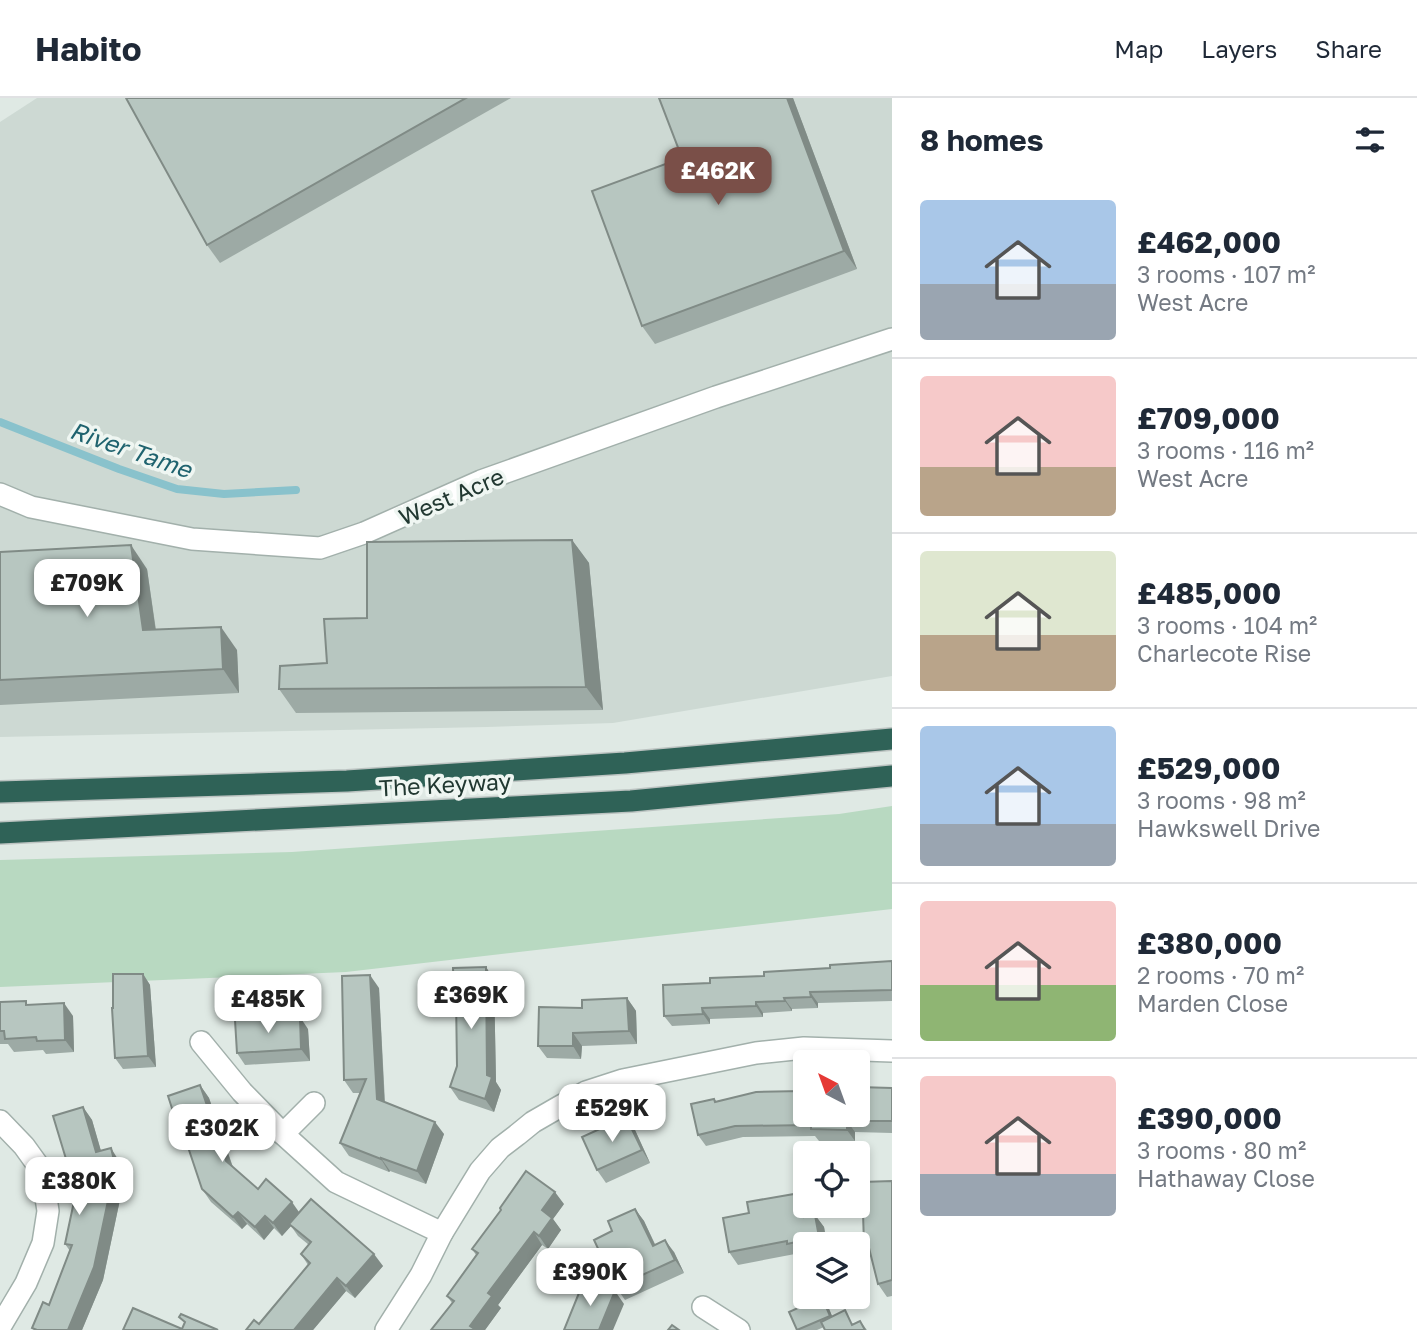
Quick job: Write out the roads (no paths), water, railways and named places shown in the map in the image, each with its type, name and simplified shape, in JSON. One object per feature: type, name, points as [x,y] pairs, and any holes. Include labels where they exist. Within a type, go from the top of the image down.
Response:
[{"type":"highway","name":"The Keyway","points":[[0,792],[348,781],[625,763],[892,739]]},
{"type":"highway","name":"The Keyway","points":[[0,833],[631,801],[892,776]]},
{"type":"street","name":"West Acre","points":[[0,494],[31,507],[192,539],[320,548],[364,533],[481,481],[716,397],[892,339]]},
{"type":"street","points":[[201,1042],[242,1092],[336,1182],[442,1233]]},
{"type":"street","points":[[386,1330],[421,1275],[442,1233],[481,1171],[500,1148],[533,1122],[586,1092],[623,1080],[756,1053],[804,1048],[892,1051]]},
{"type":"street","points":[[283,1134],[314,1103]]},
{"type":"street","points":[[0,1121],[24,1146],[42,1171],[48,1211],[43,1243],[26,1283],[0,1327]]},
{"type":"street","points":[[704,1307],[739,1330]]},
{"type":"waterway","name":"River Tame","points":[[0,422],[177,489],[224,494],[296,490]]}]
